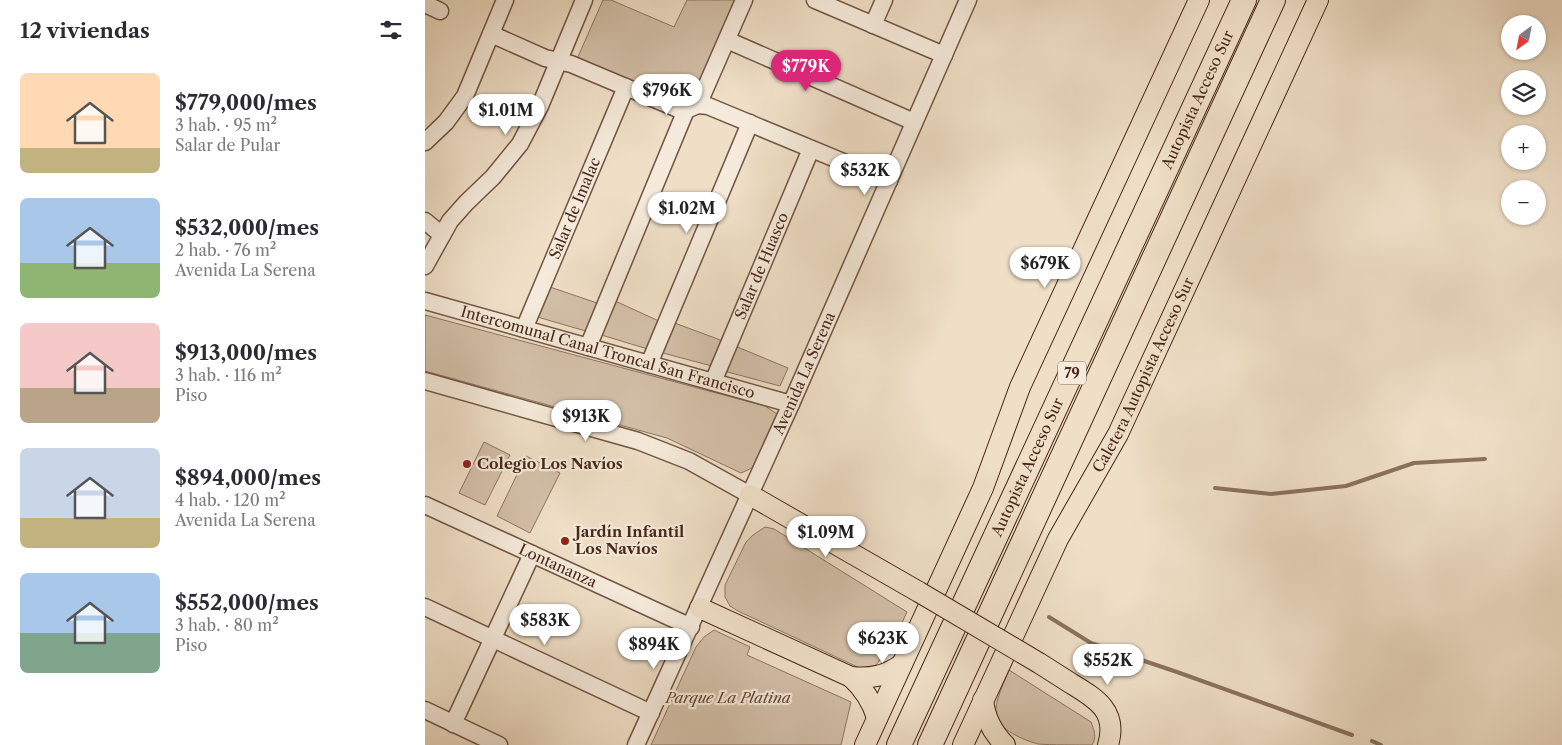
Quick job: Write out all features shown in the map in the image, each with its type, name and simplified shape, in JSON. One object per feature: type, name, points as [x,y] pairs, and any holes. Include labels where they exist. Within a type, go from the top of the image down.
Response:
[{"type":"highway","name":"Autopista Acceso Sur","points":[[899,745],[1244,0]]},
{"type":"highway","name":"Autopista Acceso Sur","points":[[930,745],[1273,0]]},
{"type":"main road","points":[[865,745],[983,488],[1020,387],[1199,0]]},
{"type":"main road","name":"Caletera Autopista Acceso Sur","points":[[963,745],[1067,520],[1118,434],[1318,0]]},
{"type":"main road","points":[[750,495],[919,592],[1089,694],[1101,705],[1109,720],[1110,734],[1108,745]]},
{"type":"main road","points":[[700,608],[851,677],[866,678],[880,676],[902,664]]},
{"type":"main road","points":[[851,677],[871,701],[877,718]]},
{"type":"main road","points":[[983,700],[986,717],[994,733],[1005,745]]},
{"type":"main road","points":[[985,745],[1000,745]]},
{"type":"street","points":[[425,142],[446,122],[460,105],[505,0]]},
{"type":"street","points":[[425,266],[458,211],[493,177],[520,144],[540,106],[584,0]]},
{"type":"street","points":[[588,347],[692,107],[727,40],[744,0]]},
{"type":"street","points":[[817,0],[944,54]]},
{"type":"street","points":[[873,25],[884,0]]},
{"type":"street","name":"Avenida La Serena","points":[[637,745],[791,404],[968,0]]},
{"type":"street","points":[[425,4],[440,11]]},
{"type":"street","points":[[491,34],[545,58],[571,64],[678,109],[708,106],[889,181]]},
{"type":"street","points":[[727,40],[914,122]]},
{"type":"street","name":"Salar de Imalac","points":[[524,329],[626,87]]},
{"type":"street","points":[[649,364],[750,123]]},
{"type":"street","name":"Salar de Huasco","points":[[713,382],[811,149]]},
{"type":"street","points":[[425,221],[442,235]]},
{"type":"street","name":"Intercomunal Canal Troncal San Francisco","points":[[425,300],[791,404]]},
{"type":"street","points":[[425,381],[638,441],[689,461],[750,495]]},
{"type":"street","name":"Lontananza","points":[[425,504],[691,627]]},
{"type":"street","points":[[453,724],[532,554]]},
{"type":"street","points":[[425,608],[651,713]]},
{"type":"street","points":[[425,710],[499,745]]},
{"type":"green space","points":[[603,0],[611,0],[674,27],[687,0],[738,0],[695,101],[685,105],[577,59]]},
{"type":"green space","points":[[547,286],[600,304],[589,332],[534,316]]},
{"type":"green space","points":[[613,300],[661,322],[651,350],[598,334]]},
{"type":"green space","points":[[425,315],[765,406],[777,414],[752,468],[741,473],[667,438],[425,371]]},
{"type":"green space","points":[[672,322],[723,341],[712,366],[659,352]]},
{"type":"green space","points":[[735,346],[788,368],[780,386],[724,371]]},
{"type":"green space","points":[[484,442],[510,455],[485,505],[459,493]]},
{"type":"green space","points":[[526,456],[560,473],[530,533],[497,516]]},
{"type":"green space","points":[[765,527],[774,529],[907,612],[892,644],[876,665],[864,670],[730,606],[725,597],[725,585],[746,542]]},
{"type":"green space","name":"Parque La Platina","points":[[714,630],[750,647],[747,655],[851,702],[841,745],[651,745],[696,647],[704,637]]},
{"type":"green space","points":[[1009,670],[1091,722],[1095,736],[1092,745],[1038,744],[1013,734],[1001,725],[996,709],[1000,692]]},
{"type":"waterway","points":[[1215,488],[1271,494],[1346,486],[1414,463],[1485,459]]},
{"type":"waterway","points":[[1049,617],[1091,643],[1352,735]]},
{"type":"waterway","points":[[1372,741],[1381,745]]},
{"type":"place","name":"Colegio Los Navíos","points":[[467,464]]},
{"type":"place","name":"Jardín Infantil Los Navíos","points":[[565,541]]}]
